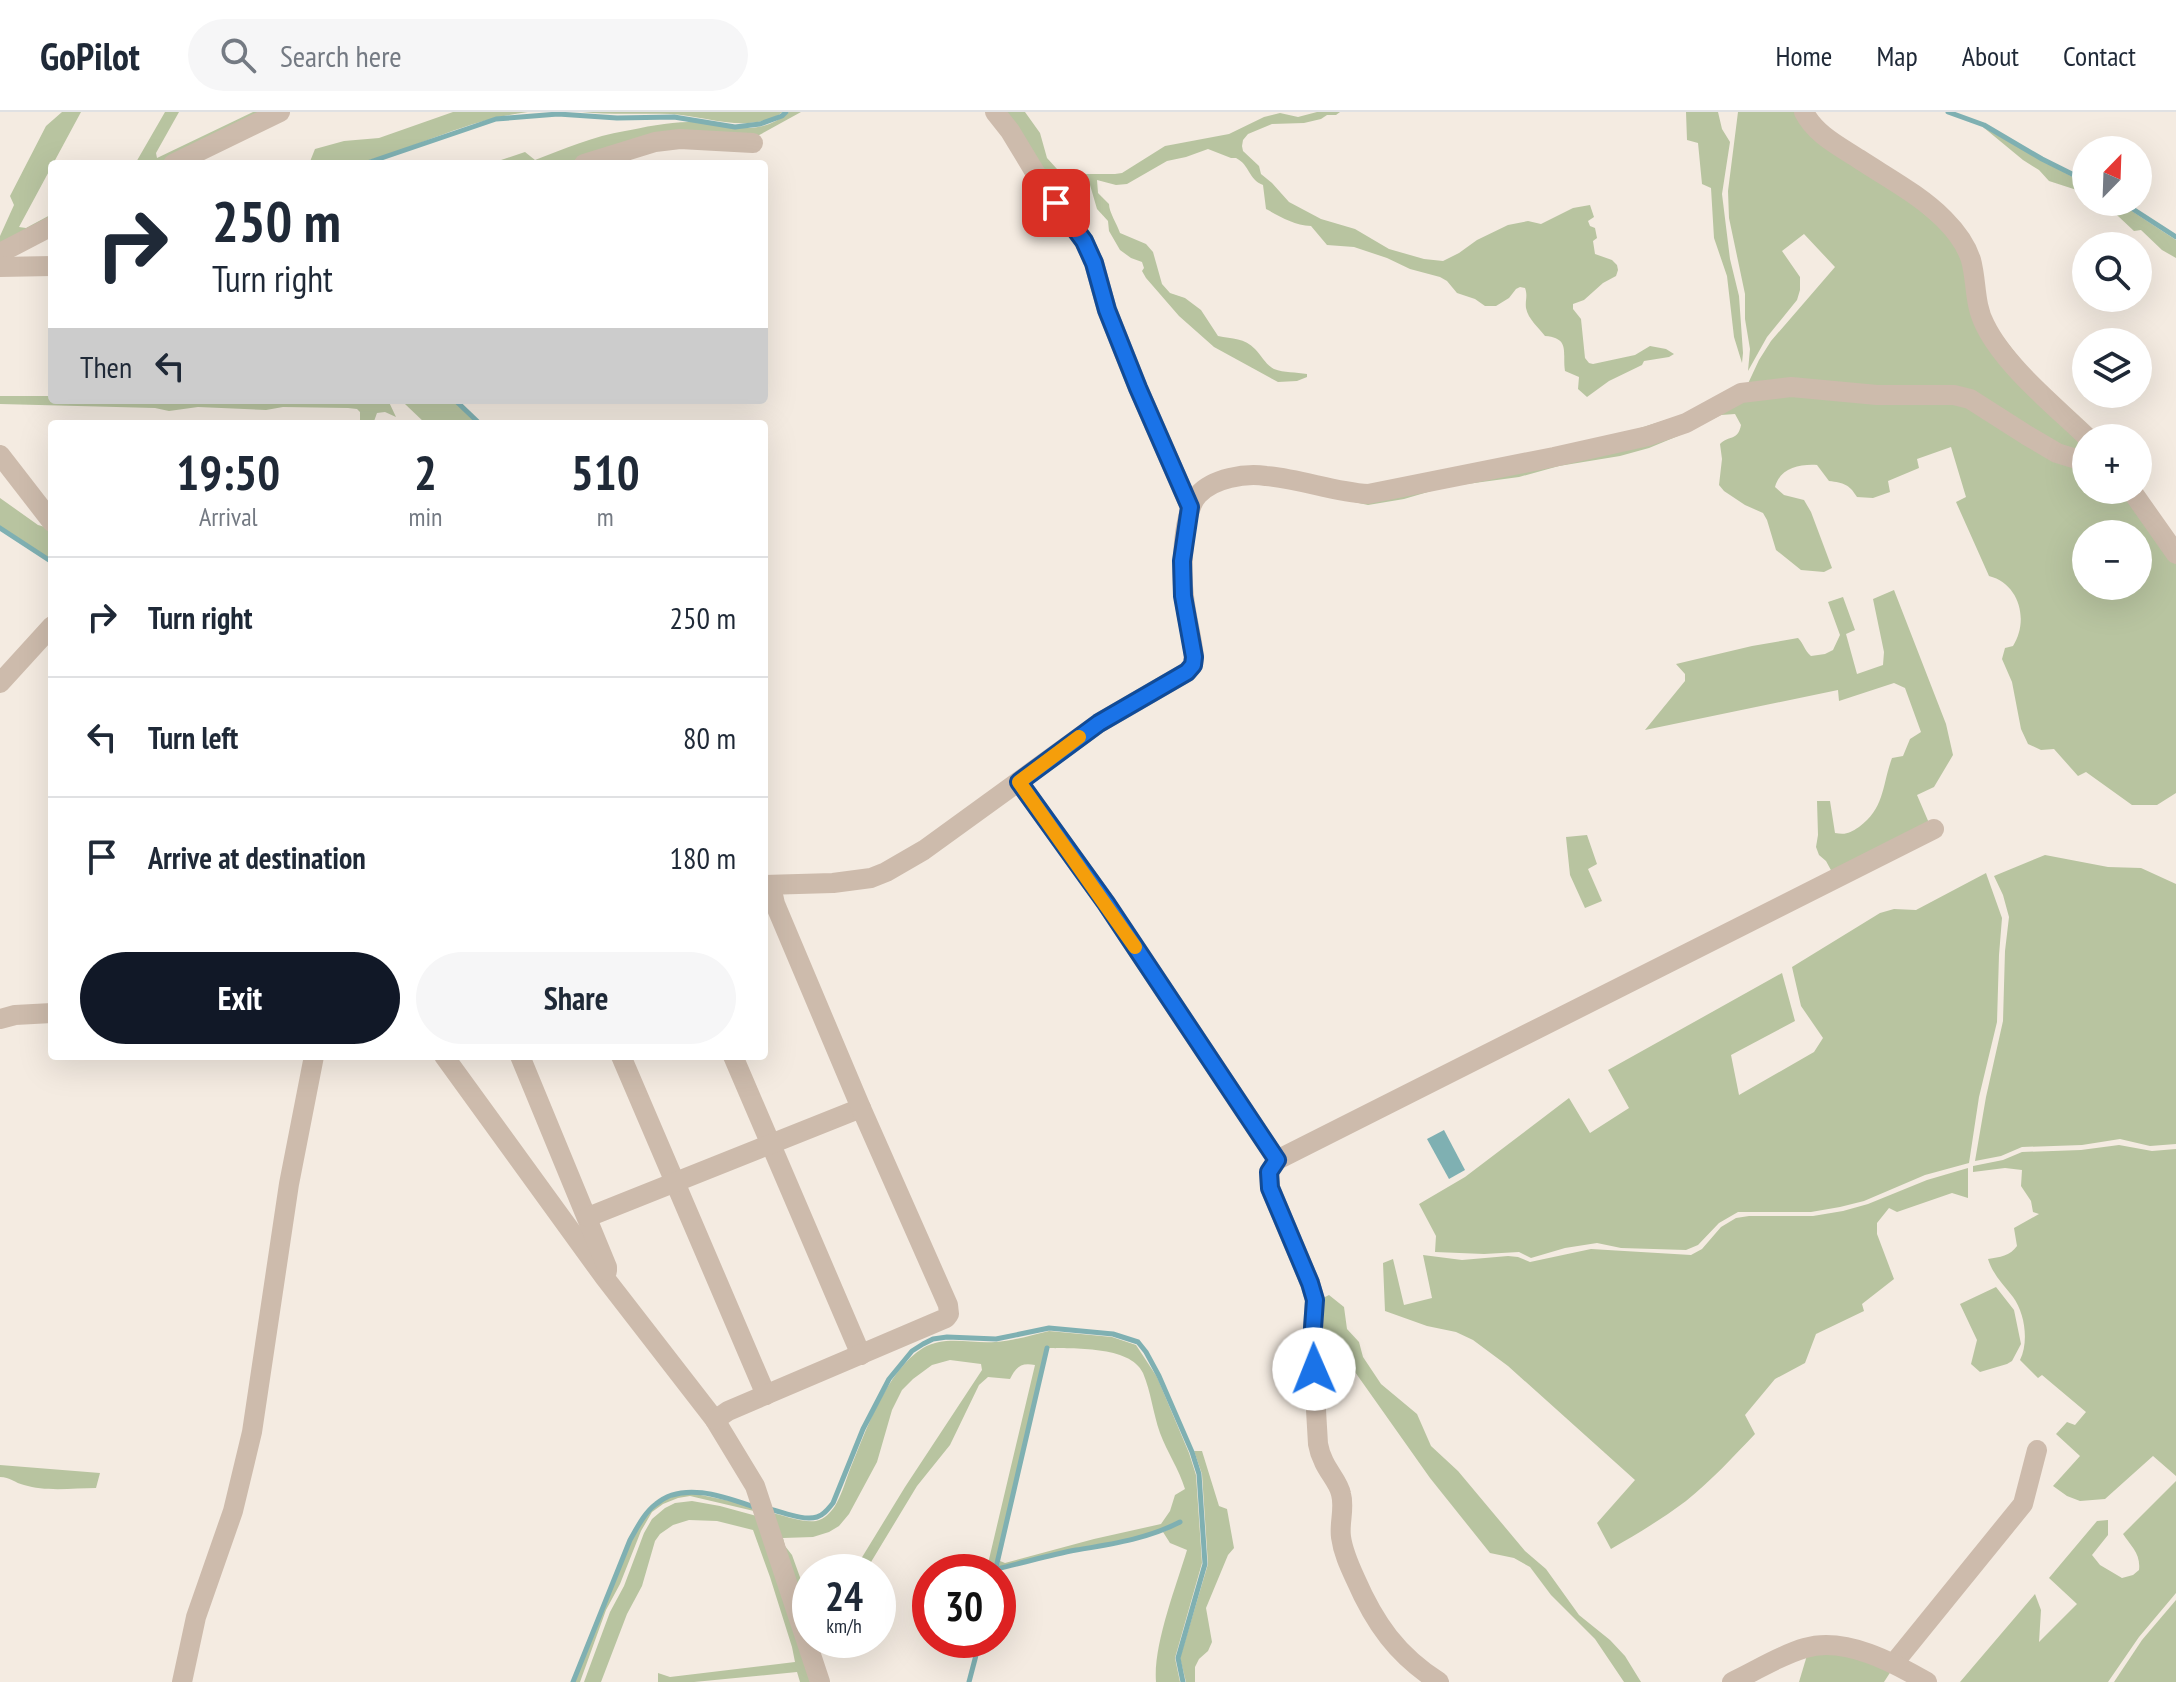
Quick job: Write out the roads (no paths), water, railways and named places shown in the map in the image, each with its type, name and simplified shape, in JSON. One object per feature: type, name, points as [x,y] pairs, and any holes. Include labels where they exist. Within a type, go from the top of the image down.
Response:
[{"type":"street","points":[[181,160],[280,112]]},
{"type":"street","points":[[995,112],[1084,241],[1122,349],[1190,507]]},
{"type":"street","points":[[1804,112],[1822,135],[1930,206],[1952,227],[1971,260],[1978,311],[1996,344],[2039,393],[2073,424]]},
{"type":"street","points":[[597,160],[655,142],[680,139],[753,143]]},
{"type":"street","points":[[0,253],[48,228]]},
{"type":"street","points":[[0,267],[48,266]]},
{"type":"street","points":[[715,1420],[728,1411],[946,1318],[949,1311],[769,885],[871,878],[924,850],[1099,723],[1177,679],[1193,665],[1194,648],[1183,596],[1182,561],[1190,507],[1206,488],[1230,479],[1263,475],[1368,494],[1670,430],[1741,393],[1791,387],[1877,395],[1954,395],[1970,399],[2057,453],[2072,458]]},
{"type":"street","points":[[0,455],[48,517]]},
{"type":"street","points":[[2141,504],[2176,554]]},
{"type":"street","points":[[0,683],[48,630]]},
{"type":"street","points":[[1019,782],[1106,903],[1277,1160]]},
{"type":"street","points":[[1439,1682],[1414,1664],[1386,1635],[1364,1599],[1341,1541],[1341,1491],[1323,1460],[1318,1444],[1312,1342],[1315,1300],[1270,1188],[1269,1172],[1277,1160],[1934,829]]},
{"type":"street","points":[[0,1019],[48,1013]]},
{"type":"street","points":[[182,1682],[196,1617],[233,1511],[249,1447],[289,1184],[313,1060]]},
{"type":"street","points":[[447,1060],[605,1278],[715,1420],[755,1486],[820,1682]]},
{"type":"street","points":[[522,1060],[588,1217],[607,1267],[605,1278]]},
{"type":"street","points":[[623,1060],[766,1395]]},
{"type":"street","points":[[735,1060],[861,1355]]},
{"type":"street","points":[[588,1217],[861,1108]]},
{"type":"street","points":[[1894,1663],[2023,1504],[2037,1450]]},
{"type":"street","points":[[1732,1682],[1806,1648],[1838,1644],[1894,1663],[1927,1682]]},
{"type":"water","points":[[1444,1130],[1465,1170],[1449,1179],[1427,1139]]},
{"type":"waterway","points":[[376,160],[496,119],[558,114],[617,118],[674,117],[735,127],[760,124],[786,112]]},
{"type":"waterway","points":[[1948,112],[1984,125],[2072,174]]},
{"type":"waterway","points":[[2144,216],[2176,237]]},
{"type":"waterway","points":[[459,404],[476,420]]},
{"type":"waterway","points":[[0,528],[48,559]]},
{"type":"waterway","points":[[769,1509],[806,1518],[826,1512],[833,1503],[863,1429],[889,1379],[912,1351],[933,1339],[996,1339],[1049,1328],[1113,1334],[1138,1342],[1159,1376],[1199,1474],[1205,1564],[1178,1658],[1183,1682]]},
{"type":"waterway","points":[[999,1554],[1047,1348]]},
{"type":"waterway","points":[[573,1682],[630,1540],[652,1508],[667,1497],[691,1492],[754,1507]]},
{"type":"waterway","points":[[1016,1564],[1129,1540],[1180,1522]]},
{"type":"waterway","points":[[969,1682],[975,1658]]}]
